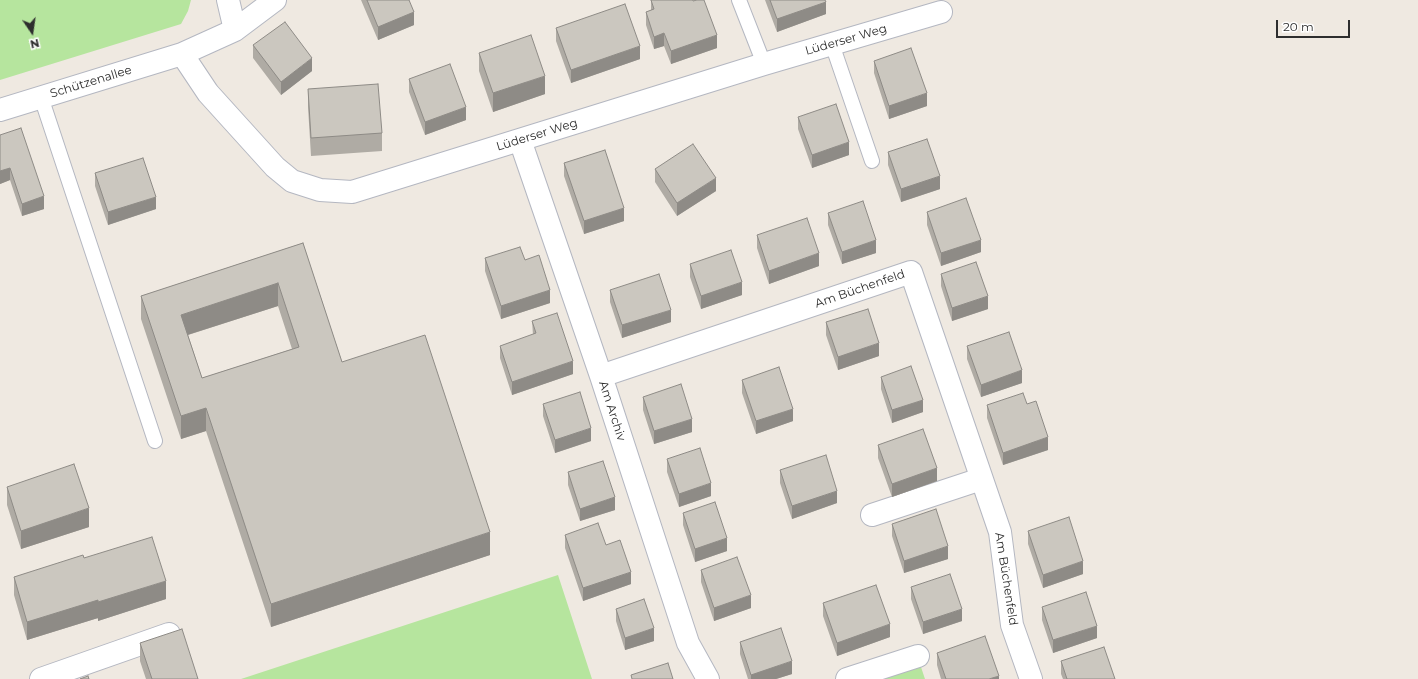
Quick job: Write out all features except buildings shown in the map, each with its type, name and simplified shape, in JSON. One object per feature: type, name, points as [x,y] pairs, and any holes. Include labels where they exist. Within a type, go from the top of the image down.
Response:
[{"type":"street","points":[[228,0],[236,30]]},
{"type":"street","name":"Schützenallee","points":[[0,110],[182,54],[236,30],[275,0]]},
{"type":"street","name":"Lüderser Weg","points":[[182,54],[208,93],[275,167],[292,181],[320,190],[352,192],[764,64],[941,12]]},
{"type":"street","name":"Am Archiv","points":[[520,140],[601,376],[688,643],[708,679]]},
{"type":"street","name":"Am Büchenfeld","points":[[601,376],[911,272],[1000,532],[1012,625],[1030,679]]},
{"type":"street","points":[[872,515],[981,480]]},
{"type":"street","points":[[41,679],[176,632]]},
{"type":"street","points":[[847,679],[918,656]]},
{"type":"lane","points":[[739,0],[764,64]]},
{"type":"lane","points":[[832,44],[872,161]]},
{"type":"lane","points":[[40,97],[155,442]]},
{"type":"green space","points":[[0,0],[191,0],[188,11],[181,24],[0,80]]},
{"type":"green space","points":[[558,575],[592,679],[241,679]]},
{"type":"green space","points":[[919,661],[925,679],[864,679]]}]
